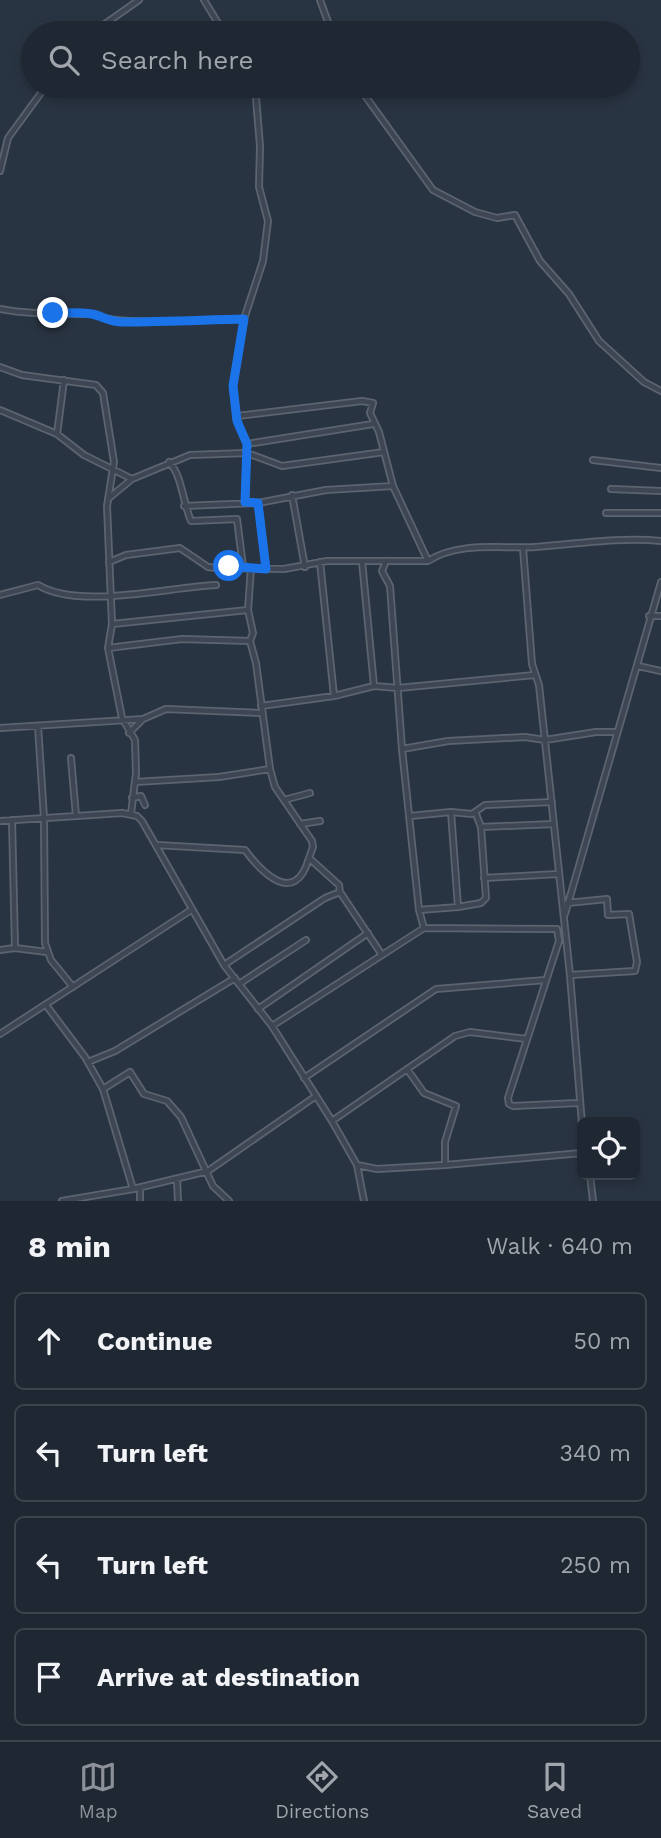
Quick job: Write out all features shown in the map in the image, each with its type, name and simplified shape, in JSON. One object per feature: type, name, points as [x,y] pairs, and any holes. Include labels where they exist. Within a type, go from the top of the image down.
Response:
[{"type":"street","points":[[109,21],[139,0]]},
{"type":"street","points":[[204,0],[217,21]]},
{"type":"street","points":[[320,0],[328,21]]},
{"type":"street","points":[[0,171],[8,138],[37,98]]},
{"type":"street","points":[[245,502],[247,444],[237,416],[233,386],[244,319],[263,261],[268,220],[258,187],[260,146],[256,98]]},
{"type":"street","points":[[367,98],[433,190],[475,212],[497,218],[515,215],[540,261],[569,294],[599,341],[644,382],[661,391]]},
{"type":"street","points":[[0,309],[22,314],[38,311],[95,314],[102,320],[121,322],[181,319],[200,323],[244,319]]},
{"type":"street","points":[[0,367],[22,375],[96,386],[103,393],[112,468],[107,506],[112,625],[108,648],[122,718],[135,740],[135,782],[131,814]]},
{"type":"street","points":[[57,434],[64,380]]},
{"type":"street","points":[[237,416],[362,401],[373,403],[370,413],[379,432],[393,486],[428,561]]},
{"type":"street","points":[[0,410],[57,434],[84,455],[132,478]]},
{"type":"street","points":[[247,444],[373,424]]},
{"type":"street","points":[[109,498],[132,478],[190,455],[247,453],[282,466],[384,452]]},
{"type":"street","points":[[593,460],[661,468]]},
{"type":"street","points":[[169,462],[177,469],[184,506],[191,521],[237,519],[243,567]]},
{"type":"street","points":[[184,506],[258,503],[292,495],[393,486]]},
{"type":"street","points":[[611,489],[661,491]]},
{"type":"street","points":[[292,495],[305,567]]},
{"type":"street","points":[[258,503],[266,569]]},
{"type":"street","points":[[606,513],[661,513]]},
{"type":"street","points":[[109,562],[126,555],[180,548],[208,567],[266,569],[305,567],[320,562],[428,561],[436,556],[484,546],[523,548],[638,539],[661,541]]},
{"type":"street","points":[[523,548],[532,664],[545,740],[578,1052],[581,1117]]},
{"type":"street","points":[[362,561],[374,686]]},
{"type":"street","points":[[386,561],[382,572],[390,586],[402,749],[419,910],[425,928]]},
{"type":"street","points":[[320,562],[334,696]]},
{"type":"street","points":[[156,845],[245,850],[263,875],[276,882],[290,882],[305,870],[313,847],[275,787],[270,769],[256,663],[250,641],[253,632],[248,610],[251,568]]},
{"type":"street","points":[[563,920],[661,582]]},
{"type":"street","points":[[0,595],[38,585],[50,592],[110,597],[216,585]]},
{"type":"street","points":[[112,625],[248,610]]},
{"type":"street","points":[[649,616],[661,616]]},
{"type":"street","points":[[108,648],[182,639],[250,641]]},
{"type":"street","points":[[638,666],[661,671]]},
{"type":"street","points":[[261,706],[334,696],[374,686],[398,688],[535,674]]},
{"type":"street","points":[[129,733],[143,719],[166,709],[261,713]]},
{"type":"street","points":[[0,728],[69,721],[100,724],[122,718],[143,719]]},
{"type":"street","points":[[38,726],[44,818],[44,916],[47,953],[73,987]]},
{"type":"street","points":[[402,749],[502,738],[545,740],[596,732],[617,732]]},
{"type":"street","points":[[71,758],[76,816]]},
{"type":"street","points":[[135,782],[219,777],[270,769]]},
{"type":"street","points":[[284,800],[310,793]]},
{"type":"street","points":[[132,798],[141,796],[145,805]]},
{"type":"street","points":[[477,814],[485,805],[552,802]]},
{"type":"street","points":[[410,816],[451,811],[477,814]]},
{"type":"street","points":[[451,811],[458,907]]},
{"type":"street","points":[[0,821],[131,814],[142,821],[224,965],[272,1026],[332,1121],[357,1165],[363,1201]]},
{"type":"street","points":[[419,910],[458,907],[485,900],[481,827],[477,814]]},
{"type":"street","points":[[12,820],[15,948]]},
{"type":"street","points":[[300,824],[320,821]]},
{"type":"street","points":[[481,827],[554,824]]},
{"type":"street","points":[[309,858],[339,886],[340,892],[382,955]]},
{"type":"street","points":[[484,878],[558,874]]},
{"type":"street","points":[[224,965],[325,898],[340,892]]},
{"type":"street","points":[[567,903],[607,899],[608,915],[629,914],[637,962],[635,971],[570,975]]},
{"type":"street","points":[[0,1034],[191,911]]},
{"type":"street","points":[[272,1026],[425,928],[557,929],[559,941],[508,1098],[509,1104],[578,1103]]},
{"type":"street","points":[[258,1009],[368,933]]},
{"type":"street","points":[[239,984],[306,940]]},
{"type":"street","points":[[0,950],[15,948],[47,953]]},
{"type":"street","points":[[88,1062],[115,1051],[234,978]]},
{"type":"street","points":[[304,1078],[436,989],[546,980]]},
{"type":"street","points":[[46,1005],[88,1062],[103,1088],[133,1189]]},
{"type":"street","points":[[332,1121],[455,1036],[470,1032],[527,1039]]},
{"type":"street","points":[[407,1069],[424,1093],[456,1106],[445,1142],[445,1166]]},
{"type":"street","points":[[103,1088],[131,1072],[144,1094],[167,1101],[181,1117],[213,1186],[229,1201]]},
{"type":"street","points":[[62,1201],[140,1188],[208,1171],[316,1096]]},
{"type":"street","points":[[357,1165],[377,1169],[445,1166],[577,1153]]},
{"type":"street","points":[[177,1179],[178,1201]]},
{"type":"street","points":[[591,1180],[593,1201]]},
{"type":"street","points":[[140,1188],[140,1201]]},
{"type":"route","points":[[53,313],[95,314],[102,320],[121,322],[181,319],[200,323],[244,319],[233,386],[237,421],[247,444],[245,502],[258,503],[266,569],[229,566]]}]
